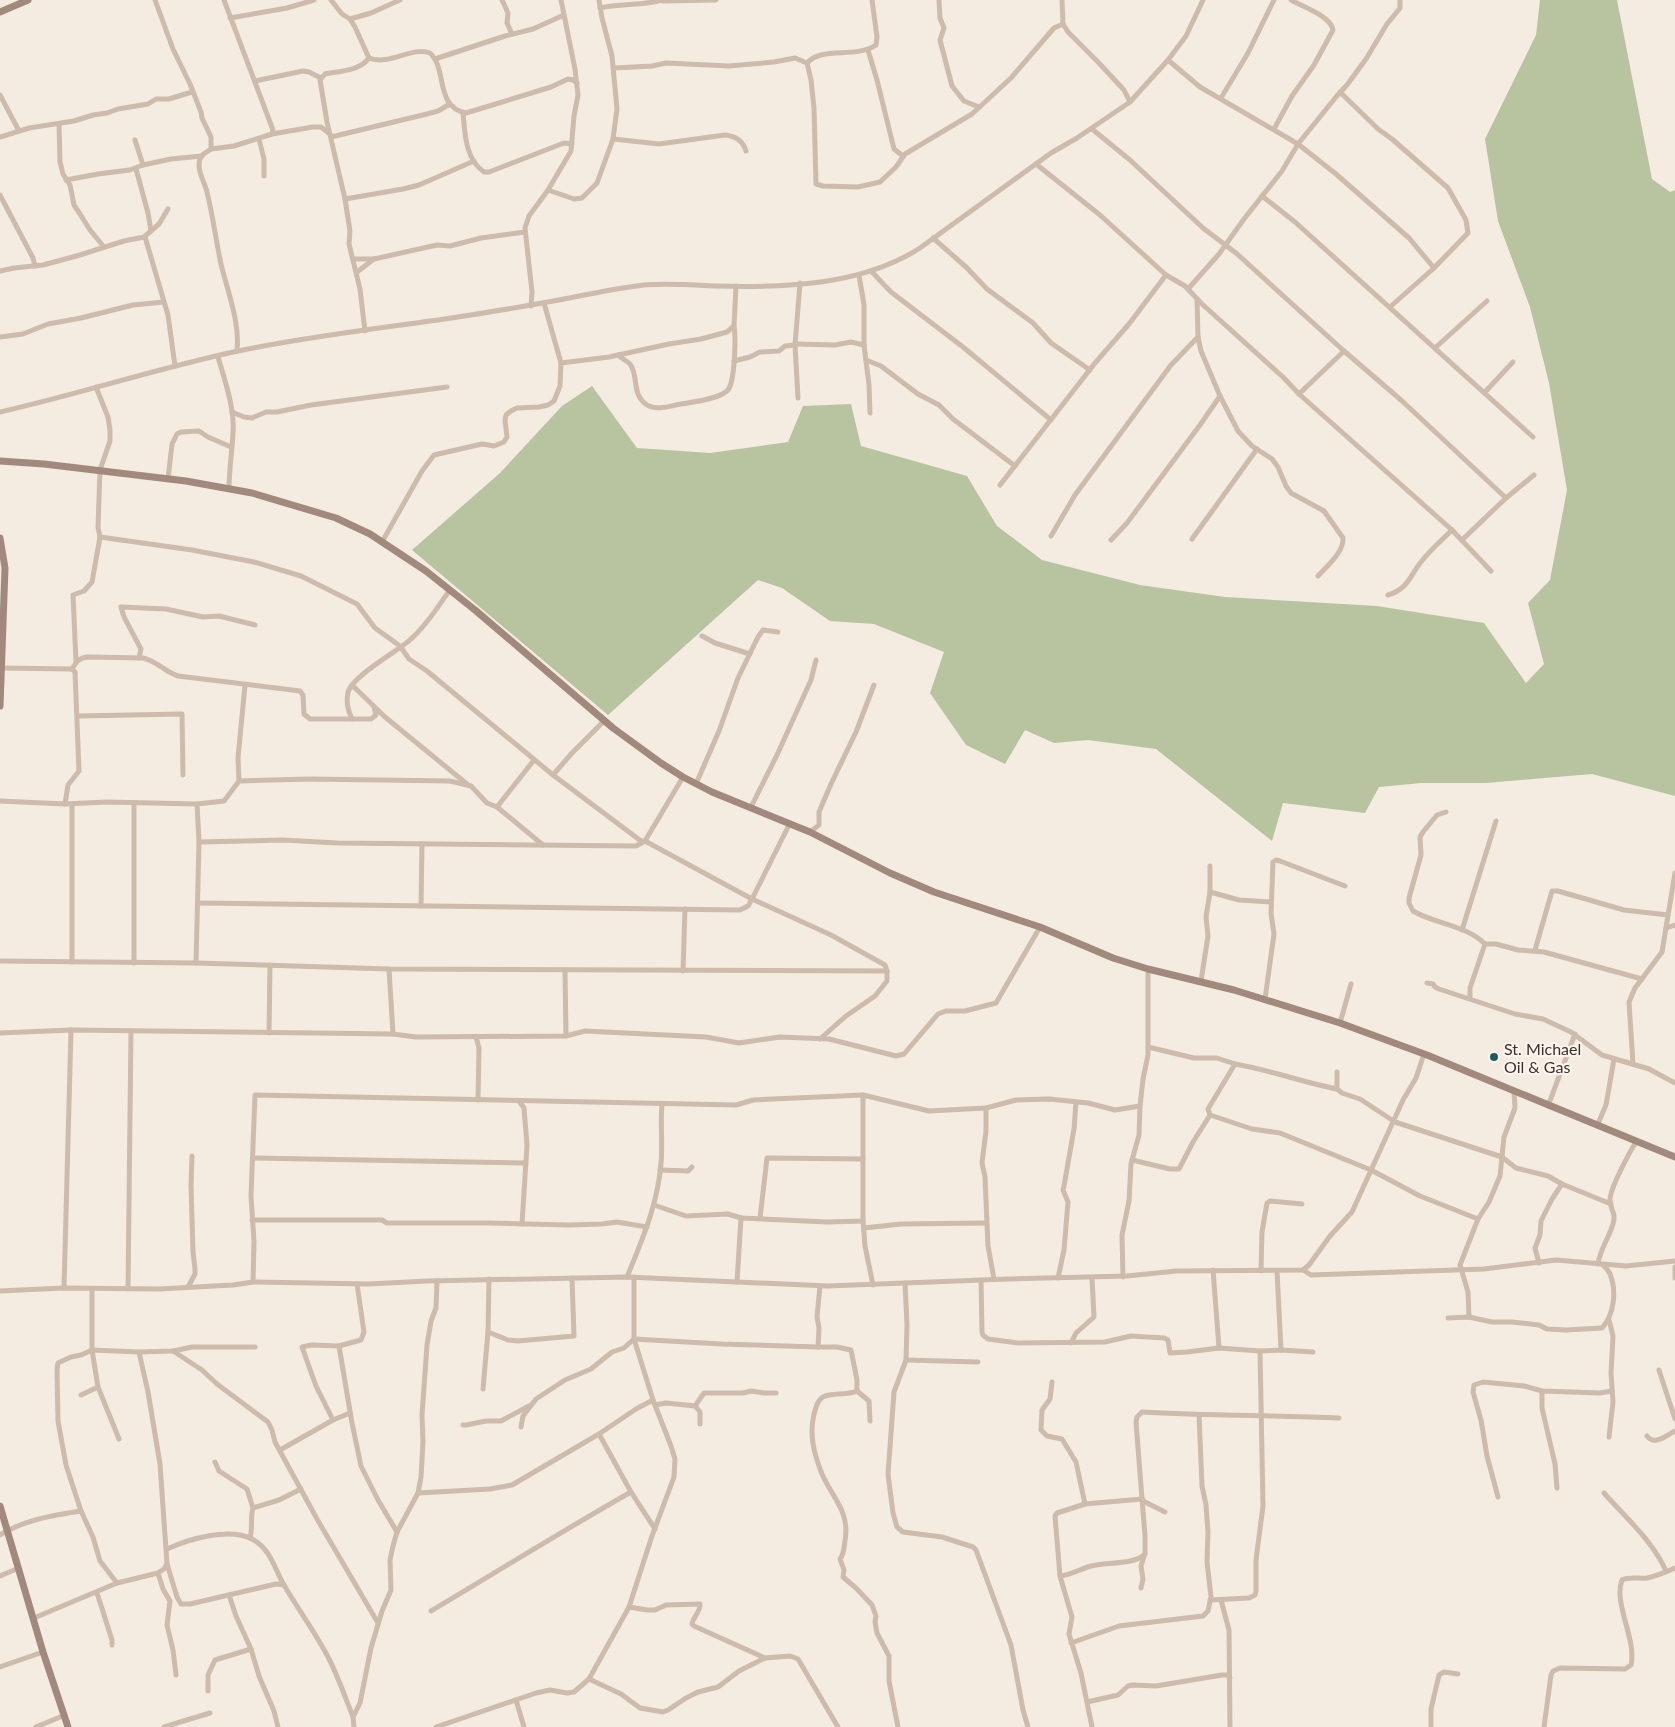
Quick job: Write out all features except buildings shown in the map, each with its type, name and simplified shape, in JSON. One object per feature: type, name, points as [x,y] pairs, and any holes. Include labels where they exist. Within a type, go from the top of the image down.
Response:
[{"type":"street","points":[[0,11],[28,0]]},
{"type":"street","points":[[155,0],[173,50],[211,137],[211,149]]},
{"type":"street","points":[[224,0],[273,130],[272,134]]},
{"type":"street","points":[[230,18],[286,8],[314,0]]},
{"type":"street","points":[[331,0],[342,14],[350,19],[369,58],[377,61],[423,52],[430,53],[435,59],[446,99],[463,113],[470,113],[497,105],[568,79],[577,83]]},
{"type":"street","points":[[350,19],[371,13],[400,0]]},
{"type":"street","points":[[502,0],[508,13],[507,23],[512,34]]},
{"type":"street","points":[[531,306],[532,286],[525,232],[528,216],[548,190],[570,151],[578,95],[561,0]]},
{"type":"street","points":[[548,190],[574,199],[582,198],[598,182],[613,139],[617,109],[614,68],[599,0]]},
{"type":"street","points":[[600,8],[615,4],[662,0],[716,0]]},
{"type":"street","points":[[807,63],[811,59],[826,54],[855,53],[874,47],[877,42],[872,0]]},
{"type":"street","points":[[939,0],[939,14],[944,28],[940,40],[952,86],[964,101],[979,107]]},
{"type":"street","points":[[1062,0],[1063,24],[1068,32],[1124,90],[1130,102]]},
{"type":"street","points":[[0,412],[237,351],[531,306],[644,285],[736,286],[800,283],[860,275],[902,260],[1036,164],[1092,129],[1130,102],[1168,60],[1186,36],[1203,0]]},
{"type":"street","points":[[1221,98],[1248,53],[1274,0]]},
{"type":"street","points":[[1274,129],[1292,96],[1314,65],[1333,30],[1331,24],[1324,17],[1291,0]]},
{"type":"street","points":[[1188,289],[1225,246],[1282,171],[1298,144],[1366,59],[1387,24],[1400,8],[1400,0]]},
{"type":"street","points":[[435,59],[533,29],[564,15]]},
{"type":"street","points":[[807,63],[814,108],[816,184],[848,187],[875,184],[886,178],[903,156],[966,118],[979,107],[1011,78],[1054,28],[1063,24]]},
{"type":"street","points":[[868,50],[894,149],[903,156]]},
{"type":"street","points":[[365,331],[364,311],[357,272],[349,244],[349,224],[345,199],[320,85],[321,78],[325,74],[342,72],[359,66],[364,64],[369,58]]},
{"type":"street","points":[[614,68],[630,68],[666,63],[737,66],[794,58],[807,63]]},
{"type":"street","points":[[1168,60],[1195,83],[1298,144],[1336,174],[1409,238],[1434,268]]},
{"type":"street","points":[[255,81],[303,71],[321,78]]},
{"type":"street","points":[[0,137],[93,115],[107,114],[118,109],[148,104],[156,99],[169,99],[192,92]]},
{"type":"street","points":[[1340,92],[1378,129],[1448,188],[1466,220],[1468,233],[1434,268],[1390,307]]},
{"type":"street","points":[[0,95],[19,131]]},
{"type":"street","points":[[331,135],[428,114],[450,104]]},
{"type":"street","points":[[463,113],[468,151],[481,170],[489,172],[555,146],[564,143],[572,144]]},
{"type":"street","points":[[323,128],[327,122]]},
{"type":"street","points":[[58,124],[60,162],[72,192],[74,204],[90,230],[104,247]]},
{"type":"street","points":[[237,351],[236,323],[221,264],[199,160],[211,149],[234,146],[272,134],[313,127],[323,128],[331,135]]},
{"type":"street","points":[[1092,129],[1130,160],[1401,400],[1506,498]]},
{"type":"street","points":[[613,139],[659,144],[725,135],[739,140],[746,150]]},
{"type":"street","points":[[259,139],[264,160],[264,176]]},
{"type":"street","points":[[135,140],[143,165]]},
{"type":"street","points":[[66,180],[202,156]]},
{"type":"street","points":[[345,199],[411,187],[474,161]]},
{"type":"street","points":[[1036,164],[1100,214],[1166,274],[1188,289],[1299,394],[1452,530],[1491,571]]},
{"type":"street","points":[[136,169],[151,231]]},
{"type":"street","points":[[1262,196],[1295,222],[1533,437]]},
{"type":"street","points":[[1,199],[33,258],[35,266]]},
{"type":"street","points":[[0,271],[35,266],[145,237],[159,224],[168,209]]},
{"type":"street","points":[[354,259],[374,259],[437,245],[450,246],[480,238],[525,232]]},
{"type":"street","points":[[145,237],[164,302],[175,366]]},
{"type":"street","points":[[933,238],[966,266],[987,289],[1033,323],[1051,343],[1090,370]]},
{"type":"street","points":[[357,272],[374,259]]},
{"type":"street","points":[[871,271],[891,292],[963,347],[1051,420]]},
{"type":"street","points":[[1000,485],[1090,370],[1129,324],[1166,274]]},
{"type":"street","points":[[860,275],[864,305],[864,345],[870,413]]},
{"type":"street","points":[[798,398],[796,344],[800,283]]},
{"type":"street","points":[[618,355],[631,365],[641,400],[656,409],[698,402],[727,390],[734,361],[736,286]]},
{"type":"street","points":[[1197,299],[1198,337],[1201,351],[1220,396],[1238,431],[1252,446],[1272,459],[1291,492],[1324,511],[1343,538],[1343,543],[1338,553],[1318,576]]},
{"type":"street","points":[[1435,348],[1487,301]]},
{"type":"street","points":[[0,337],[23,334],[48,324],[133,305],[164,302]]},
{"type":"street","points":[[382,542],[434,455],[482,444],[494,446],[507,440],[505,420],[506,415],[510,411],[517,408],[539,408],[554,401],[560,386],[561,363],[544,303]]},
{"type":"street","points":[[561,363],[618,355],[701,339],[728,332],[734,326]]},
{"type":"street","points":[[1051,536],[1075,494],[1171,365],[1198,337]]},
{"type":"street","points":[[734,361],[750,358],[760,352],[776,352],[784,346],[796,344],[835,345],[851,342],[864,345]]},
{"type":"street","points":[[1299,394],[1344,351]]},
{"type":"street","points":[[218,356],[232,412],[233,434],[229,489]]},
{"type":"street","points":[[866,360],[881,366],[918,394],[939,405],[953,419],[1015,466]]},
{"type":"street","points":[[1485,392],[1513,362]]},
{"type":"street","points":[[76,662],[73,595],[84,591],[92,582],[100,537],[98,527],[100,470],[110,442],[108,417],[96,387]]},
{"type":"street","points":[[232,412],[252,418],[266,412],[277,412],[311,405],[447,387]]},
{"type":"street","points":[[1111,540],[1127,523],[1220,396]]},
{"type":"street","points":[[168,479],[172,444],[177,434],[199,431],[208,437],[231,446]]},
{"type":"street","points":[[1192,538],[1257,449]]},
{"type":"street","points":[[0,462],[44,464],[186,481],[286,502],[353,525],[426,571],[604,721],[661,763],[696,784],[810,832],[890,873],[934,892],[1040,927],[1113,958],[1148,969],[1200,981],[1340,1023],[1424,1054],[1675,1157]]},
{"type":"street","points":[[1462,540],[1506,498],[1534,475]]},
{"type":"street","points":[[1388,595],[1399,591],[1405,586],[1425,557],[1452,530]]},
{"type":"street","points":[[100,537],[192,550],[254,562],[301,576],[357,604],[375,628],[400,646],[409,659],[427,671],[553,776],[616,824],[641,841],[645,841],[752,899],[839,939],[885,965],[887,971],[886,982],[875,996],[846,1016],[820,1039]]},
{"type":"street","points":[[0,538],[5,568],[2,608],[0,706]]},
{"type":"street","points":[[352,719],[348,708],[348,694],[352,686],[384,658],[411,640],[450,590]]},
{"type":"street","points":[[139,658],[141,649],[124,617],[121,607],[166,608],[203,617],[219,616],[255,625]]},
{"type":"street","points":[[696,784],[719,731],[738,678],[758,637],[763,630],[778,632]]},
{"type":"street","points":[[702,636],[714,643],[750,654]]},
{"type":"street","points":[[72,669],[76,662],[81,658],[87,657],[139,658],[152,660],[166,671],[178,676],[300,690],[304,695],[304,714],[308,718],[371,719],[376,715],[374,707]]},
{"type":"street","points":[[751,807],[811,680],[816,660]]},
{"type":"street","points":[[2,668],[72,669]]},
{"type":"street","points":[[65,804],[68,785],[79,771],[75,672],[72,669]]},
{"type":"street","points":[[0,801],[65,804],[106,802],[197,804],[224,801],[239,782],[238,758],[245,685]]},
{"type":"street","points":[[810,832],[819,825],[819,814],[823,802],[856,732],[874,685]]},
{"type":"street","points":[[352,686],[374,707],[469,785],[487,803],[497,807],[543,845]]},
{"type":"street","points":[[78,716],[182,714],[182,775]]},
{"type":"street","points":[[553,776],[572,753],[604,721]]},
{"type":"street","points":[[497,807],[534,760]]},
{"type":"street","points":[[450,781],[454,774]]},
{"type":"street","points":[[199,842],[283,840],[338,843],[636,846],[645,841],[683,777]]},
{"type":"street","points":[[239,782],[310,779],[450,781],[469,785]]},
{"type":"street","points":[[134,803],[134,963]]},
{"type":"street","points":[[72,804],[72,962]]},
{"type":"street","points":[[196,963],[199,842],[197,804]]},
{"type":"street","points":[[1446,812],[1437,815],[1420,837],[1421,855],[1409,903],[1412,911],[1462,930],[1480,939],[1485,944],[1496,944],[1518,950],[1534,950],[1642,979]]},
{"type":"street","points":[[1462,930],[1496,821]]},
{"type":"street","points":[[198,903],[740,910],[748,906],[790,823]]},
{"type":"street","points":[[421,906],[422,844]]},
{"type":"street","points":[[1265,1000],[1274,934],[1271,902],[1272,865],[1276,860],[1345,886]]},
{"type":"street","points":[[1200,981],[1208,936],[1206,917],[1210,892],[1210,866]]},
{"type":"street","points":[[1633,1064],[1628,1008],[1631,996],[1662,952],[1675,872]]},
{"type":"street","points":[[1534,950],[1552,891],[1558,891],[1624,910],[1668,915]]},
{"type":"street","points":[[1210,892],[1238,900],[1271,902]]},
{"type":"street","points":[[684,971],[685,909]]},
{"type":"street","points":[[1666,928],[1675,926]]},
{"type":"street","points":[[0,1033],[71,1030],[393,1034],[416,1037],[476,1037],[566,1036],[585,1031],[706,1037],[739,1043],[780,1037],[829,1039],[893,1056],[904,1054],[938,1014],[946,1011],[965,1011],[996,1004],[1040,927]]},
{"type":"street","points":[[1470,998],[1470,988],[1485,944]]},
{"type":"street","points":[[0,961],[565,971],[887,971]]},
{"type":"street","points":[[269,1033],[270,966]]},
{"type":"street","points":[[389,969],[393,1034]]},
{"type":"street","points":[[1122,1276],[1122,1235],[1129,1201],[1132,1160],[1139,1135],[1140,1106],[1148,1047],[1148,969]]},
{"type":"street","points":[[565,971],[566,1036]]},
{"type":"street","points":[[1340,1023],[1351,984]]},
{"type":"street","points":[[1427,984],[1433,984],[1439,989],[1515,1014],[1543,1019],[1575,1034],[1602,1055],[1649,1069],[1675,1083]]},
{"type":"street","points":[[64,1288],[71,1030]]},
{"type":"street","points":[[128,1289],[131,1031]]},
{"type":"street","points":[[1548,1106],[1575,1034]]},
{"type":"street","points":[[476,1037],[479,1048],[478,1100]]},
{"type":"street","points":[[1148,1047],[1194,1058],[1217,1058],[1314,1085],[1337,1089],[1342,1093],[1360,1099],[1395,1122],[1502,1158],[1516,1168],[1548,1176],[1562,1184],[1610,1204]]},
{"type":"street","points":[[0,1291],[64,1288],[92,1290],[188,1287],[253,1282],[357,1284],[438,1280],[627,1277],[820,1286],[994,1279],[1092,1278],[1176,1271],[1303,1270],[1352,1212],[1416,1078],[1424,1054]]},
{"type":"street","points":[[1597,1126],[1606,1105],[1614,1059]]},
{"type":"street","points":[[1210,1115],[1208,1109],[1235,1064]]},
{"type":"street","points":[[1337,1072],[1337,1089]]},
{"type":"street","points":[[1469,1317],[1468,1292],[1460,1270],[1461,1261],[1478,1219],[1489,1202],[1500,1176],[1504,1137],[1515,1108],[1514,1092]]},
{"type":"street","points":[[253,1282],[251,1196],[255,1095],[662,1105],[736,1105],[753,1100],[863,1095],[929,1111],[986,1108],[1023,1100],[1058,1099],[1088,1103],[1115,1110],[1140,1106]]},
{"type":"street","points":[[863,1095],[863,1221],[865,1246],[873,1285]]},
{"type":"street","points":[[519,1101],[524,1108],[527,1145],[522,1224]]},
{"type":"street","points":[[1058,1278],[1064,1250],[1068,1202],[1064,1186],[1074,1129],[1076,1102]]},
{"type":"street","points":[[627,1277],[654,1205],[660,1170],[662,1105]]},
{"type":"street","points":[[986,1108],[986,1131],[982,1164],[985,1177],[986,1222],[994,1279]]},
{"type":"street","points":[[1132,1160],[1170,1169],[1179,1169],[1210,1115]]},
{"type":"street","points":[[1210,1115],[1252,1129],[1280,1134],[1371,1170],[1420,1196],[1478,1219]]},
{"type":"street","points":[[1609,1437],[1613,1408],[1611,1373],[1613,1336],[1609,1320],[1613,1298],[1610,1274],[1601,1264],[1599,1254],[1610,1234],[1615,1217],[1610,1204],[1611,1194],[1627,1156],[1636,1142]]},
{"type":"street","points":[[188,1287],[196,1268],[193,1252],[192,1156]]},
{"type":"street","points":[[253,1158],[526,1163]]},
{"type":"street","points":[[760,1218],[767,1158],[863,1159]]},
{"type":"street","points":[[660,1170],[688,1171],[692,1167]]},
{"type":"street","points":[[1539,1263],[1535,1248],[1540,1235],[1541,1221],[1562,1184]]},
{"type":"street","points":[[1261,1271],[1262,1232],[1267,1203],[1270,1201],[1302,1204]]},
{"type":"street","points":[[654,1205],[686,1216],[728,1214],[741,1218],[835,1222],[863,1221]]},
{"type":"street","points":[[737,1282],[741,1218]]},
{"type":"street","points":[[252,1220],[382,1220],[387,1223],[522,1224],[602,1224],[617,1222],[647,1227]]},
{"type":"street","points":[[864,1228],[901,1224],[986,1222]]},
{"type":"street","points":[[1303,1270],[1311,1276],[1460,1270],[1556,1260],[1616,1266],[1672,1261],[1675,1267],[1675,1278]]},
{"type":"street","points":[[1309,1265],[1311,1276]]},
{"type":"street","points":[[1610,1274],[1616,1266]]},
{"type":"street","points":[[1213,1270],[1219,1348]]},
{"type":"street","points":[[1277,1271],[1281,1350]]},
{"type":"street","points":[[436,1727],[544,1691],[574,1692],[589,1679],[629,1607],[672,1484],[675,1466],[671,1446],[654,1403],[634,1339],[634,1277]]},
{"type":"street","points":[[488,1332],[508,1340],[518,1341],[574,1336],[572,1278]]},
{"type":"street","points":[[1071,1342],[1076,1333],[1094,1316],[1092,1278]]},
{"type":"street","points":[[483,1389],[488,1332],[489,1279]]},
{"type":"street","points":[[353,1717],[360,1703],[366,1669],[378,1623],[391,1590],[390,1560],[397,1532],[418,1493],[422,1466],[422,1415],[427,1346],[431,1321],[436,1308],[438,1280]]},
{"type":"street","points":[[981,1280],[982,1332],[985,1338],[1018,1344],[1105,1342],[1131,1336],[1166,1338],[1170,1353],[1219,1348],[1313,1352]]},
{"type":"street","points":[[333,1420],[316,1386],[302,1348],[312,1345],[339,1346],[363,1338],[364,1332],[357,1284]]},
{"type":"street","points":[[905,1284],[906,1360],[894,1392],[888,1474],[893,1513],[897,1527],[903,1532],[942,1537],[976,1550],[1011,1645],[1028,1727]]},
{"type":"street","points":[[818,1347],[819,1328],[817,1316],[820,1286]]},
{"type":"street","points":[[92,1290],[92,1350],[98,1387],[119,1439]]},
{"type":"street","points":[[1448,1318],[1469,1317],[1492,1322],[1512,1322],[1566,1330],[1611,1329]]},
{"type":"street","points":[[1602,1328],[1609,1320]]},
{"type":"street","points":[[521,1427],[523,1416],[536,1399],[565,1380],[591,1369],[612,1352],[624,1348],[634,1339],[721,1344],[837,1347],[851,1350],[857,1380],[856,1391]]},
{"type":"street","points":[[339,1346],[361,1466],[397,1532]]},
{"type":"street","points":[[117,1583],[100,1562],[93,1537],[81,1510],[66,1465],[58,1420],[58,1363],[92,1350],[139,1352],[173,1351],[192,1348],[255,1347]]},
{"type":"street","points":[[173,1351],[202,1370],[217,1384],[268,1422],[275,1442],[378,1623]]},
{"type":"street","points":[[1210,1600],[1250,1598],[1255,1595],[1256,1591],[1256,1560],[1263,1506],[1260,1351]]},
{"type":"street","points":[[139,1352],[160,1464],[167,1564],[177,1598],[181,1604],[190,1604],[276,1584],[284,1585]]},
{"type":"street","points":[[906,1360],[978,1362]]},
{"type":"street","points":[[1659,1370],[1675,1419]]},
{"type":"street","points":[[1052,1382],[1050,1398],[1042,1410],[1041,1430],[1047,1436],[1062,1439],[1074,1455],[1085,1504]]},
{"type":"street","points":[[1498,1497],[1473,1392],[1474,1385],[1482,1382],[1524,1386],[1542,1391],[1600,1393],[1612,1391]]},
{"type":"street","points":[[81,1395],[98,1387]]},
{"type":"street","points":[[695,1406],[704,1393],[743,1393],[751,1391],[776,1393]]},
{"type":"street","points":[[856,1391],[869,1401],[870,1421]]},
{"type":"street","points":[[856,1391],[843,1395],[823,1397],[819,1401],[816,1405],[811,1424],[812,1442],[823,1475],[844,1512],[847,1532],[844,1550],[840,1559],[844,1568],[843,1577],[872,1605],[876,1616],[877,1633],[889,1656],[889,1681],[898,1727]]},
{"type":"street","points":[[1542,1391],[1542,1408],[1555,1464],[1557,1488]]},
{"type":"street","points":[[418,1493],[490,1489],[512,1485],[599,1434],[636,1409],[654,1403],[695,1406],[700,1412],[700,1424]]},
{"type":"street","points":[[463,1425],[486,1421],[501,1421],[531,1404]]},
{"type":"street","points":[[1141,1588],[1143,1579],[1141,1566],[1145,1553],[1136,1422],[1139,1414],[1142,1412],[1339,1418]]},
{"type":"street","points":[[280,1450],[333,1420],[350,1413]]},
{"type":"street","points":[[1071,1643],[1119,1626],[1203,1616],[1208,1611],[1210,1600],[1208,1532],[1206,1505],[1202,1486],[1200,1415]]},
{"type":"street","points":[[1647,1436],[1650,1440],[1656,1441],[1675,1431]]},
{"type":"street","points":[[599,1434],[631,1492],[655,1529]]},
{"type":"street","points":[[215,1462],[219,1471],[246,1489],[253,1508],[250,1538]]},
{"type":"street","points":[[253,1508],[279,1500],[301,1489]]},
{"type":"street","points":[[431,1611],[564,1530],[631,1492]]},
{"type":"street","points":[[1604,1493],[1648,1543],[1661,1560],[1666,1571]]},
{"type":"street","points":[[1092,1727],[1069,1634],[1072,1617],[1060,1576],[1055,1516],[1057,1513],[1085,1504],[1142,1499],[1165,1512]]},
{"type":"street","points":[[0,1506],[43,1652],[68,1727]]},
{"type":"street","points":[[0,1535],[8,1530],[52,1516],[81,1510]]},
{"type":"street","points":[[167,1549],[179,1544],[227,1534],[250,1538],[260,1544],[268,1552],[284,1585],[329,1658],[353,1717],[354,1727]]},
{"type":"street","points":[[1060,1576],[1091,1566],[1128,1561],[1142,1557],[1145,1553]]},
{"type":"street","points":[[34,1618],[117,1583],[158,1573],[167,1564]]},
{"type":"street","points":[[0,1576],[19,1568]]},
{"type":"street","points":[[1544,1727],[1553,1671],[1560,1668],[1625,1669],[1631,1665],[1629,1634],[1622,1603],[1620,1584],[1622,1580],[1625,1578],[1645,1578],[1675,1568]]},
{"type":"street","points":[[158,1573],[163,1589],[170,1601],[167,1625],[176,1675]]},
{"type":"street","points":[[97,1593],[112,1645]]},
{"type":"street","points":[[229,1595],[251,1649],[278,1727]]},
{"type":"street","points":[[1221,1600],[1229,1630],[1230,1727]]},
{"type":"street","points":[[629,1607],[655,1610],[666,1605],[700,1604],[693,1619],[692,1624],[694,1626],[765,1658]]},
{"type":"street","points":[[208,1691],[208,1675],[215,1660],[251,1649]]},
{"type":"street","points":[[0,1667],[43,1652]]},
{"type":"street","points":[[589,1679],[621,1694],[640,1708],[663,1712],[705,1689],[718,1687],[739,1671],[765,1658],[790,1656],[798,1660],[838,1727]]},
{"type":"street","points":[[1431,1727],[1430,1709],[1439,1675],[1444,1672],[1458,1674]]},
{"type":"street","points":[[1087,1702],[1118,1695],[1128,1686],[1156,1686],[1227,1675],[1230,1678]]},
{"type":"street","points":[[516,1700],[524,1727]]},
{"type":"street","points":[[164,1727],[210,1713]]},
{"type":"street","points":[[36,1727],[64,1716]]},
{"type":"green space","points":[[1540,0],[1617,0],[1652,179],[1670,192],[1675,190],[1675,796],[1592,774],[1486,783],[1421,783],[1379,787],[1365,813],[1283,803],[1272,841],[1156,749],[1088,740],[1054,743],[1025,730],[1005,764],[966,745],[930,693],[944,652],[874,624],[830,621],[782,588],[758,580],[608,715],[412,550],[500,473],[562,406],[592,386],[637,448],[710,453],[788,442],[803,406],[851,404],[861,446],[967,476],[997,526],[1042,560],[1140,585],[1225,597],[1377,606],[1484,623],[1526,683],[1544,664],[1528,603],[1550,580],[1567,490],[1549,383],[1530,307],[1498,221],[1485,139],[1536,35]]},
{"type":"place","name":"St. Michael Oil & Gas","points":[[1494,1057]]}]
